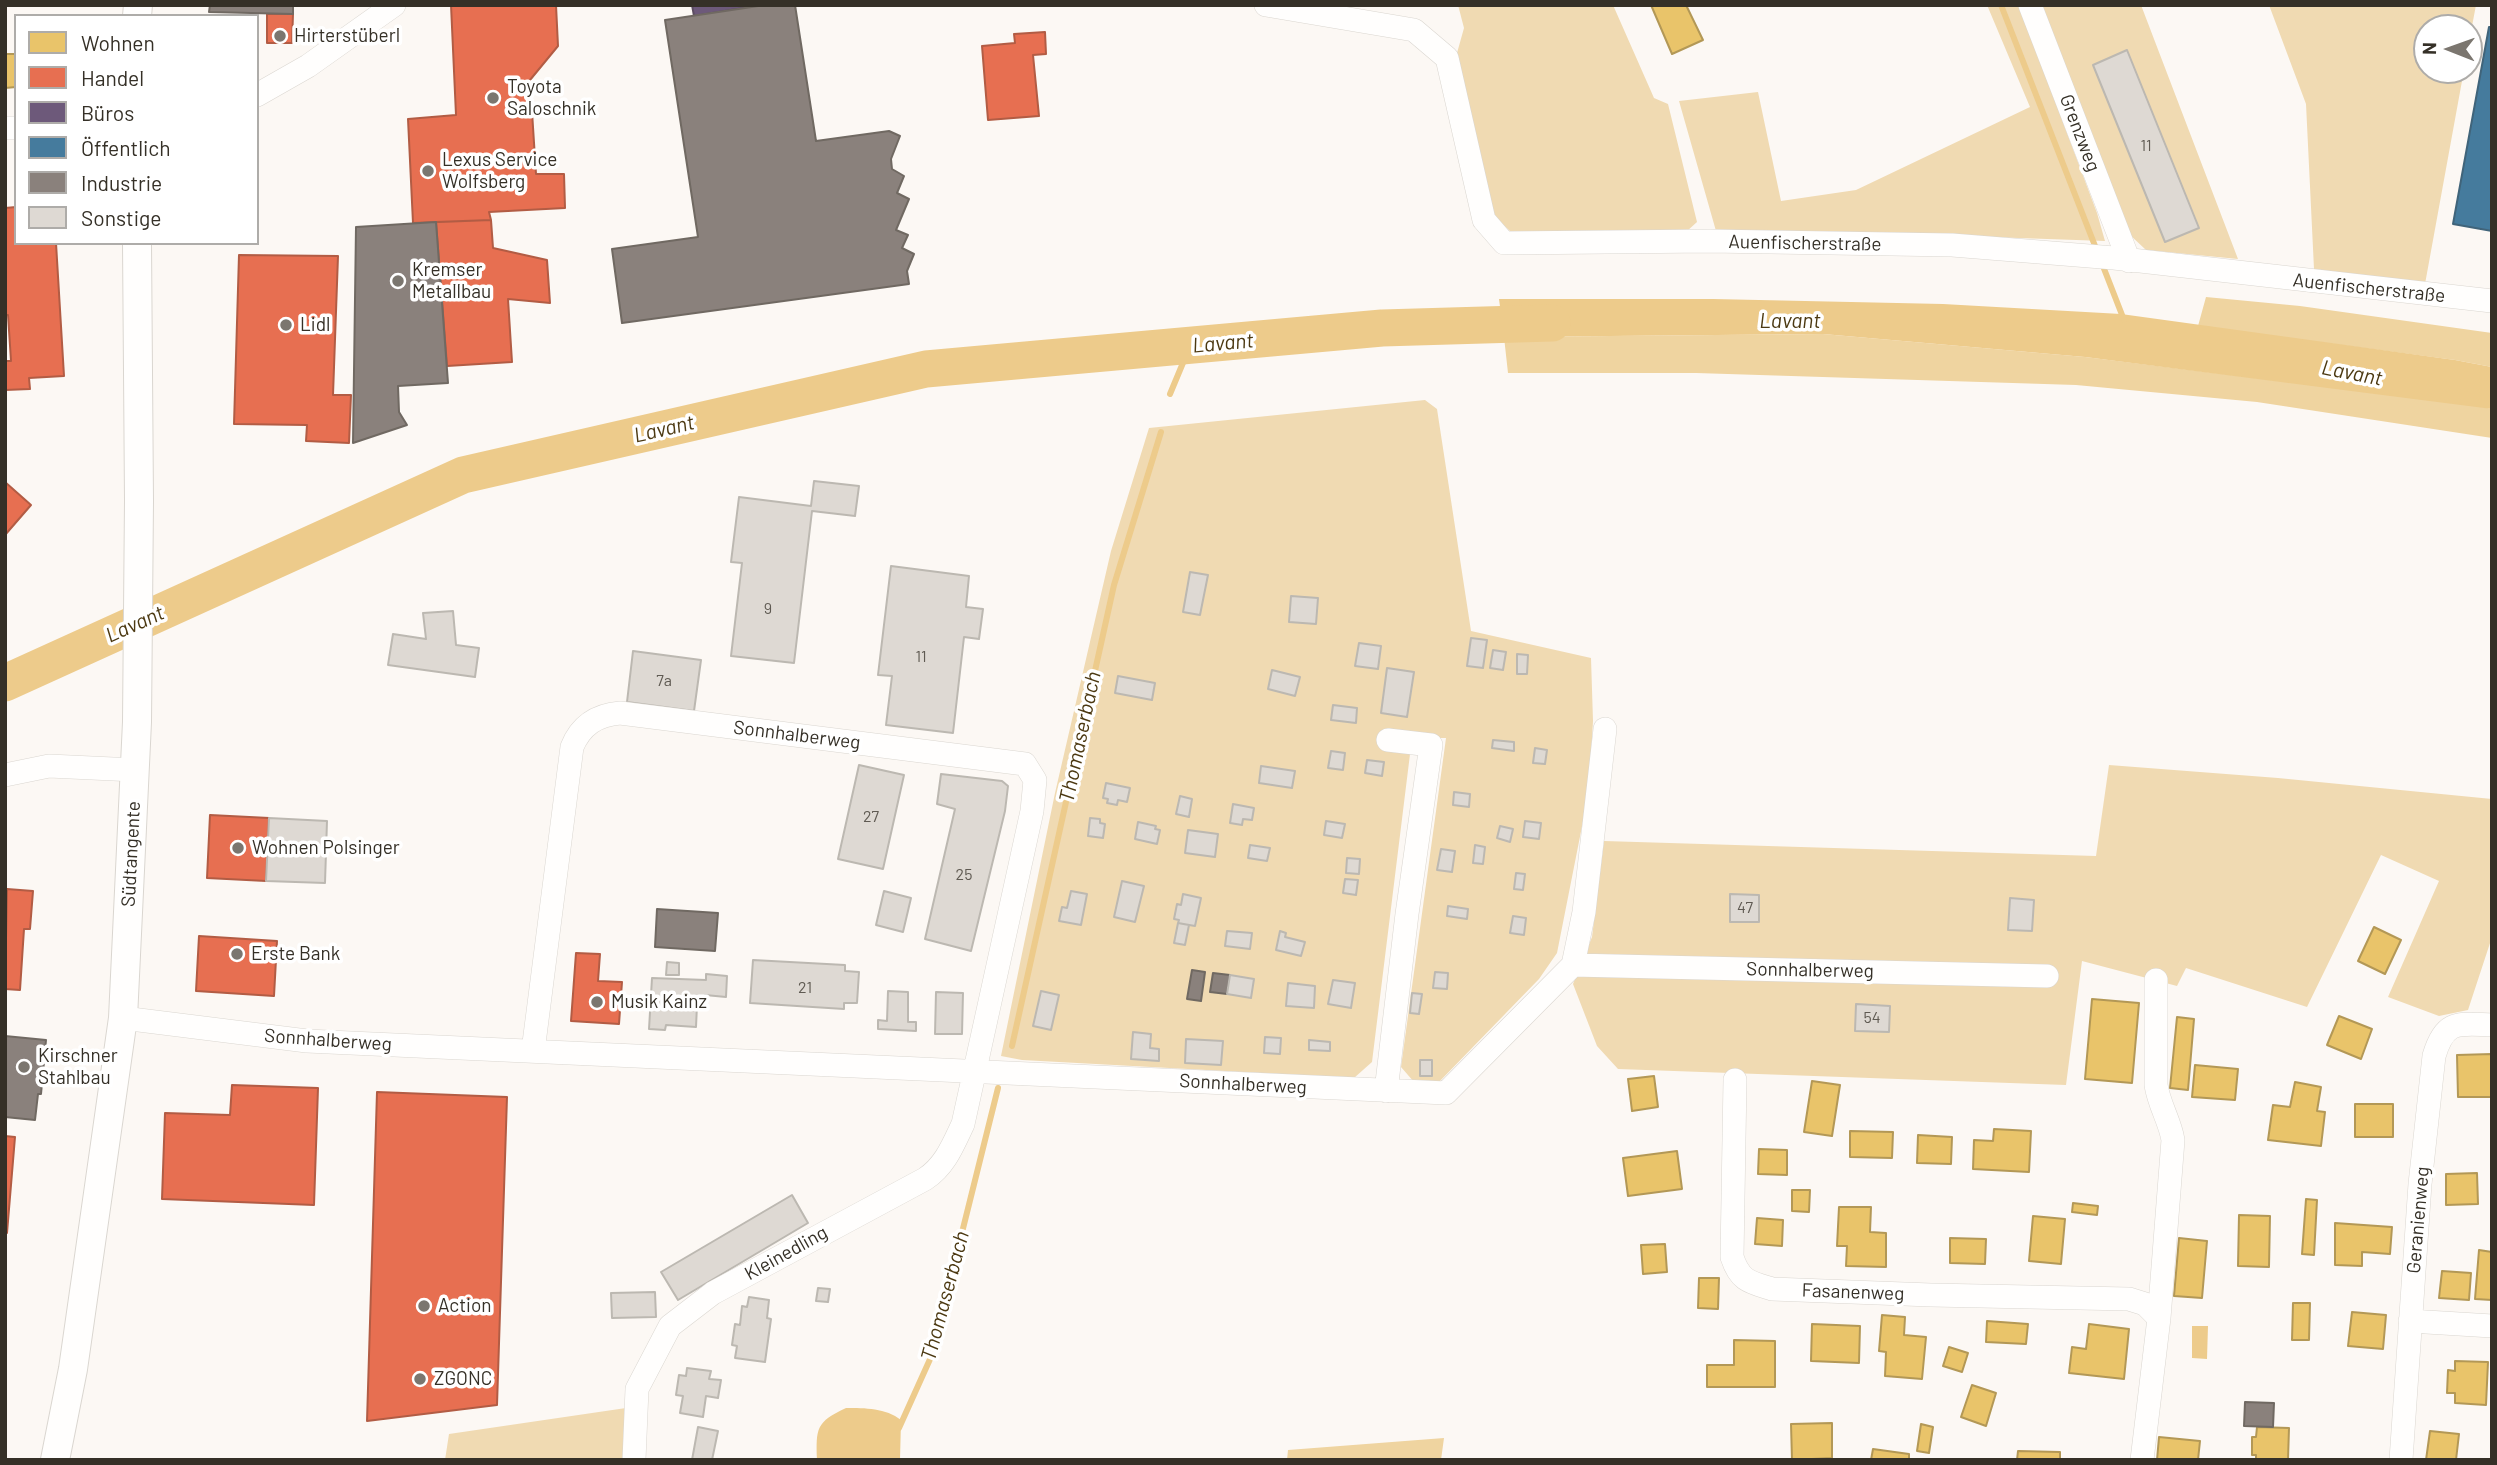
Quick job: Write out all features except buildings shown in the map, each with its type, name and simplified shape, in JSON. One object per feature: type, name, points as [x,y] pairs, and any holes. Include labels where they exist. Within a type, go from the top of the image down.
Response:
[{"type":"main road","name":"Südtangente","points":[[55,1460],[73,1369],[123,1018],[137,722],[137,245]]},
{"type":"street","points":[[259,94],[308,66],[394,5]]},
{"type":"street","name":"Auenfischerstraße","points":[[1266,5],[1414,30],[1447,58],[1484,220],[1504,243],[1710,241],[1952,245],[2081,255],[2492,302]]},
{"type":"street","name":"Grenzweg","points":[[2030,5],[2122,260]]},
{"type":"street","name":"Sonnhalberweg","points":[[533,1051],[572,747],[576,736],[585,726],[604,714],[620,713],[1025,764],[1035,780],[1032,811],[974,1073]]},
{"type":"street","points":[[1573,965],[1584,912],[1605,729]]},
{"type":"street","points":[[1387,1091],[1431,745],[1388,740]]},
{"type":"street","points":[[5,775],[49,766],[135,770]]},
{"type":"street","name":"Sonnhalberweg","points":[[123,1018],[307,1041],[1446,1093],[1573,965],[2047,976]]},
{"type":"street","points":[[2142,1460],[2159,1318],[2173,1140],[2171,1126],[2158,1099],[2156,1085],[2156,980]]},
{"type":"street","name":"Geranienweg","points":[[2401,1460],[2420,1184],[2434,1056],[2439,1039],[2448,1028],[2464,1024],[2492,1025]]},
{"type":"street","name":"Kleinedling","points":[[634,1460],[637,1389],[670,1326],[713,1293],[938,1171],[963,1124],[974,1073]]},
{"type":"street","name":"Fasanenweg","points":[[1735,1080],[1732,1257],[1737,1272],[1749,1282],[1772,1289],[2129,1299],[2145,1304],[2159,1318]]},
{"type":"street","points":[[2410,1321],[2492,1326]]},
{"type":"shaded area","points":[[1458,5],[1613,5],[1654,98],[1668,104],[1697,222],[1686,232],[1510,231],[1495,218],[1457,53],[1464,28]]},
{"type":"shaded area","points":[[1987,5],[2019,5],[2105,241],[1716,231],[1679,101],[1758,92],[1781,201],[1856,190],[2030,107]]},
{"type":"shaded area","points":[[2041,5],[2141,5],[2238,259],[2146,250],[2129,234]]},
{"type":"shaded area","points":[[2269,5],[2476,5],[2474,14],[2413,14],[2413,84],[2461,84],[2425,284],[2314,269],[2306,104]]},
{"type":"shaded area","points":[[2206,297],[2300,306],[2492,333],[2492,367],[2198,326]]},
{"type":"shaded area","points":[[1823,334],[2085,357],[2473,405],[2492,409],[2492,438],[2257,402],[2076,385],[1696,373],[1508,373],[1504,337]]},
{"type":"shaded area","points":[[1425,400],[1437,409],[1471,631],[1591,658],[1593,721],[1589,791],[1557,953],[1539,979],[1439,1082],[1414,1082],[1401,1067],[1446,738],[1412,738],[1372,1062],[1354,1078],[1022,1060],[1001,1056],[1055,793],[1111,551],[1149,428]]},
{"type":"shaded area","points":[[2109,765],[2492,799],[2492,937],[2468,1010],[2439,1016],[2388,997],[2439,881],[2381,855],[2307,1007],[2186,968],[2177,986],[2082,961],[2066,1085],[1618,1069],[1597,1046],[1573,984],[1592,937],[1604,841],[2096,856]]},
{"type":"shaded area","points":[[626,1408],[625,1460],[445,1460],[449,1434]]},
{"type":"shaded area","points":[[1444,1438],[1441,1460],[1287,1460],[1288,1450]]},
{"type":"water","points":[[1499,299],[1713,299],[1943,304],[2121,314],[2492,367],[2492,409],[2085,357],[1823,334],[1504,337]]},
{"type":"water","points":[[2192,1326],[2208,1326],[2207,1359],[2192,1358]]},
{"type":"water","points":[[846,1408],[882,1411],[901,1420],[900,1460],[817,1460],[820,1427],[823,1422]]},
{"type":"waterway","points":[[2001,5],[2097,251]]},
{"type":"waterway","points":[[2101,261],[2124,320]]},
{"type":"waterway","name":"Lavant","points":[[5,683],[463,475],[926,369],[1382,328],[1552,323]]},
{"type":"waterway","name":"Thomaserbach","points":[[1170,394],[1190,346]]},
{"type":"waterway","name":"Thomaserbach","points":[[1012,1046],[1114,585],[1161,432]]},
{"type":"waterway","name":"Thomaserbach","points":[[899,1428],[931,1357],[998,1088]]},
{"type":"place","name":"Hirterstüberl","points":[[280,36]]},
{"type":"place","name":"Toyota Saloschnik","points":[[493,98]]},
{"type":"place","name":"Lexus Service Wolfsberg","points":[[428,171]]},
{"type":"place","name":"Kremser Metallbau","points":[[398,281]]},
{"type":"place","name":"Lidl","points":[[286,325]]},
{"type":"place","name":"Wohnen Polsinger","points":[[238,848]]},
{"type":"place","name":"Erste Bank","points":[[237,954]]},
{"type":"place","name":"Musik Kainz","points":[[597,1002]]},
{"type":"place","name":"Kirschner Stahlbau","points":[[24,1067]]},
{"type":"place","name":"Action","points":[[424,1306]]},
{"type":"place","name":"ZGONC","points":[[420,1379]]}]
